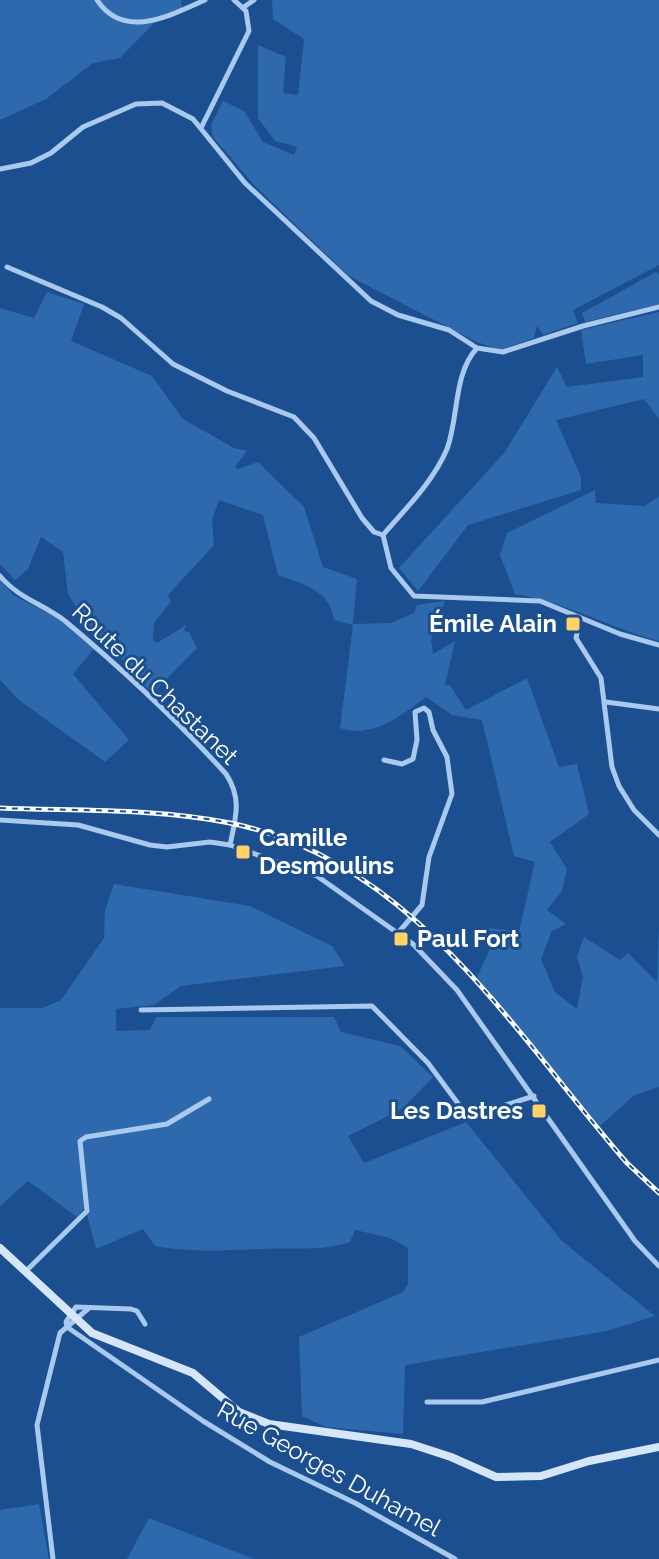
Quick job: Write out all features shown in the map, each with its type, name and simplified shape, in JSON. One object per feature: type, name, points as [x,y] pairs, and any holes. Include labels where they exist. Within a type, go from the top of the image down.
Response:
[{"type":"main road","points":[[0,1248],[74,1317],[111,1343],[167,1360],[193,1373],[224,1401],[253,1419],[299,1431],[411,1444],[496,1477],[541,1476],[589,1461],[659,1447]]},
{"type":"street","points":[[97,0],[115,17],[154,22],[205,0]]},
{"type":"street","points":[[201,128],[249,31],[244,7],[234,0]]},
{"type":"street","points":[[244,7],[254,0]]},
{"type":"street","points":[[0,169],[31,163],[51,153],[83,127],[150,101],[178,108],[201,128],[245,183],[371,301],[398,315],[449,330],[477,348],[503,352],[583,326],[659,307]]},
{"type":"street","points":[[7,267],[121,318],[173,364],[239,397],[294,417],[314,438],[362,518],[374,532],[383,535]]},
{"type":"street","points":[[383,535],[434,475],[448,447],[467,360],[477,348]]},
{"type":"street","points":[[383,535],[391,568],[414,596],[540,601],[659,645]]},
{"type":"street","name":"Route du Chastanet","points":[[0,576],[23,598],[54,612],[96,648],[226,774],[236,789],[238,807],[230,845]]},
{"type":"street","points":[[580,618],[576,638],[601,678],[612,767],[619,786],[634,810],[658,833]]},
{"type":"street","points":[[606,702],[659,709]]},
{"type":"street","points":[[384,760],[402,764],[413,759],[417,740],[415,712],[424,708],[429,712],[433,730],[447,757],[452,794],[429,857],[422,905],[398,933]]},
{"type":"street","points":[[0,820],[78,825],[167,847],[210,842],[230,845],[317,876],[428,957],[457,990],[635,1241],[659,1266]]},
{"type":"street","points":[[141,1010],[174,1013],[372,1006],[428,1063],[468,1117],[534,1096]]},
{"type":"street","points":[[26,1272],[87,1211],[80,1141],[86,1137],[167,1124],[209,1099]]},
{"type":"street","points":[[53,1559],[37,1425],[60,1333],[74,1317],[76,1307],[131,1309],[137,1311],[145,1324]]},
{"type":"street","points":[[74,1317],[89,1308]]},
{"type":"street","name":"Rue Georges Duhamel","points":[[67,1327],[203,1421],[270,1462],[355,1503],[455,1559]]},
{"type":"street","points":[[427,1402],[482,1402],[659,1360]]},
{"type":"shaded area","points":[[0,0],[181,0],[182,8],[161,16],[120,58],[93,63],[46,99],[0,120]]},
{"type":"shaded area","points":[[272,0],[659,0],[659,265],[573,310],[578,323],[543,335],[537,326],[534,338],[500,350],[477,342],[349,276],[254,185],[213,137],[211,125],[223,101],[244,111],[263,142],[294,155],[297,147],[275,141],[258,118],[258,45],[286,57],[283,93],[298,95],[304,39],[273,19]]},
{"type":"shaded area","points":[[656,272],[659,274],[659,304],[585,322],[582,313]]},
{"type":"shaded area","points":[[47,292],[84,304],[71,341],[152,376],[183,419],[234,448],[247,451],[235,467],[238,469],[258,462],[304,507],[323,567],[357,579],[353,624],[391,623],[414,613],[417,605],[445,601],[431,640],[433,654],[455,641],[445,685],[450,685],[466,710],[527,678],[559,767],[577,764],[589,814],[550,842],[567,869],[562,891],[547,910],[566,924],[552,931],[541,959],[555,992],[577,1009],[583,977],[577,957],[584,937],[620,960],[628,953],[657,982],[659,925],[659,1087],[633,1096],[600,1126],[477,977],[489,951],[488,928],[519,931],[535,862],[514,856],[482,720],[452,715],[426,697],[375,728],[352,731],[340,728],[353,625],[334,620],[327,602],[314,590],[278,575],[263,515],[219,500],[212,520],[214,545],[168,595],[171,601],[154,623],[153,640],[157,643],[186,625],[184,631],[189,632],[197,648],[153,693],[125,669],[128,665],[90,629],[68,594],[63,552],[41,537],[28,569],[15,580],[0,564],[0,308],[34,318]]},
{"type":"shaded area","points":[[659,312],[659,419],[644,399],[556,420],[581,477],[581,490],[468,525],[418,591],[399,568],[505,452],[557,367],[567,387],[643,377],[643,355],[586,364],[581,330]]},
{"type":"shaded area","points":[[595,490],[596,503],[645,506],[659,496],[659,641],[552,603],[515,594],[500,555],[507,533]]},
{"type":"shaded area","points":[[0,579],[13,595],[55,617],[94,649],[73,674],[129,740],[105,762],[19,700],[0,680]]},
{"type":"shaded area","points":[[114,884],[250,906],[332,946],[345,966],[181,986],[154,1005],[116,1009],[116,1031],[150,1030],[156,1017],[334,1017],[341,1032],[400,1046],[433,1077],[402,1109],[348,1136],[364,1163],[466,1122],[562,1241],[655,1316],[607,1331],[405,1365],[403,1434],[326,1427],[302,1416],[299,1337],[403,1292],[408,1284],[408,1248],[390,1238],[355,1230],[350,1242],[328,1247],[183,1250],[155,1246],[143,1229],[96,1249],[85,1207],[77,1217],[28,1181],[0,1206],[0,1008],[43,1008],[61,1000],[104,938],[105,910]]},
{"type":"shaded area","points":[[39,1504],[49,1559],[0,1559],[0,1510]]},
{"type":"shaded area","points":[[149,1518],[254,1559],[127,1559]]},
{"type":"railway","points":[[0,808],[144,812],[230,823],[295,843],[353,873],[406,912],[454,958],[500,1008],[627,1163],[659,1193]]},
{"type":"place","name":"Émile Alain","points":[[573,624]]},
{"type":"place","name":"Camille Desmoulins","points":[[243,852]]},
{"type":"place","name":"Paul Fort","points":[[401,939]]},
{"type":"place","name":"Les Dastres","points":[[539,1111]]}]
